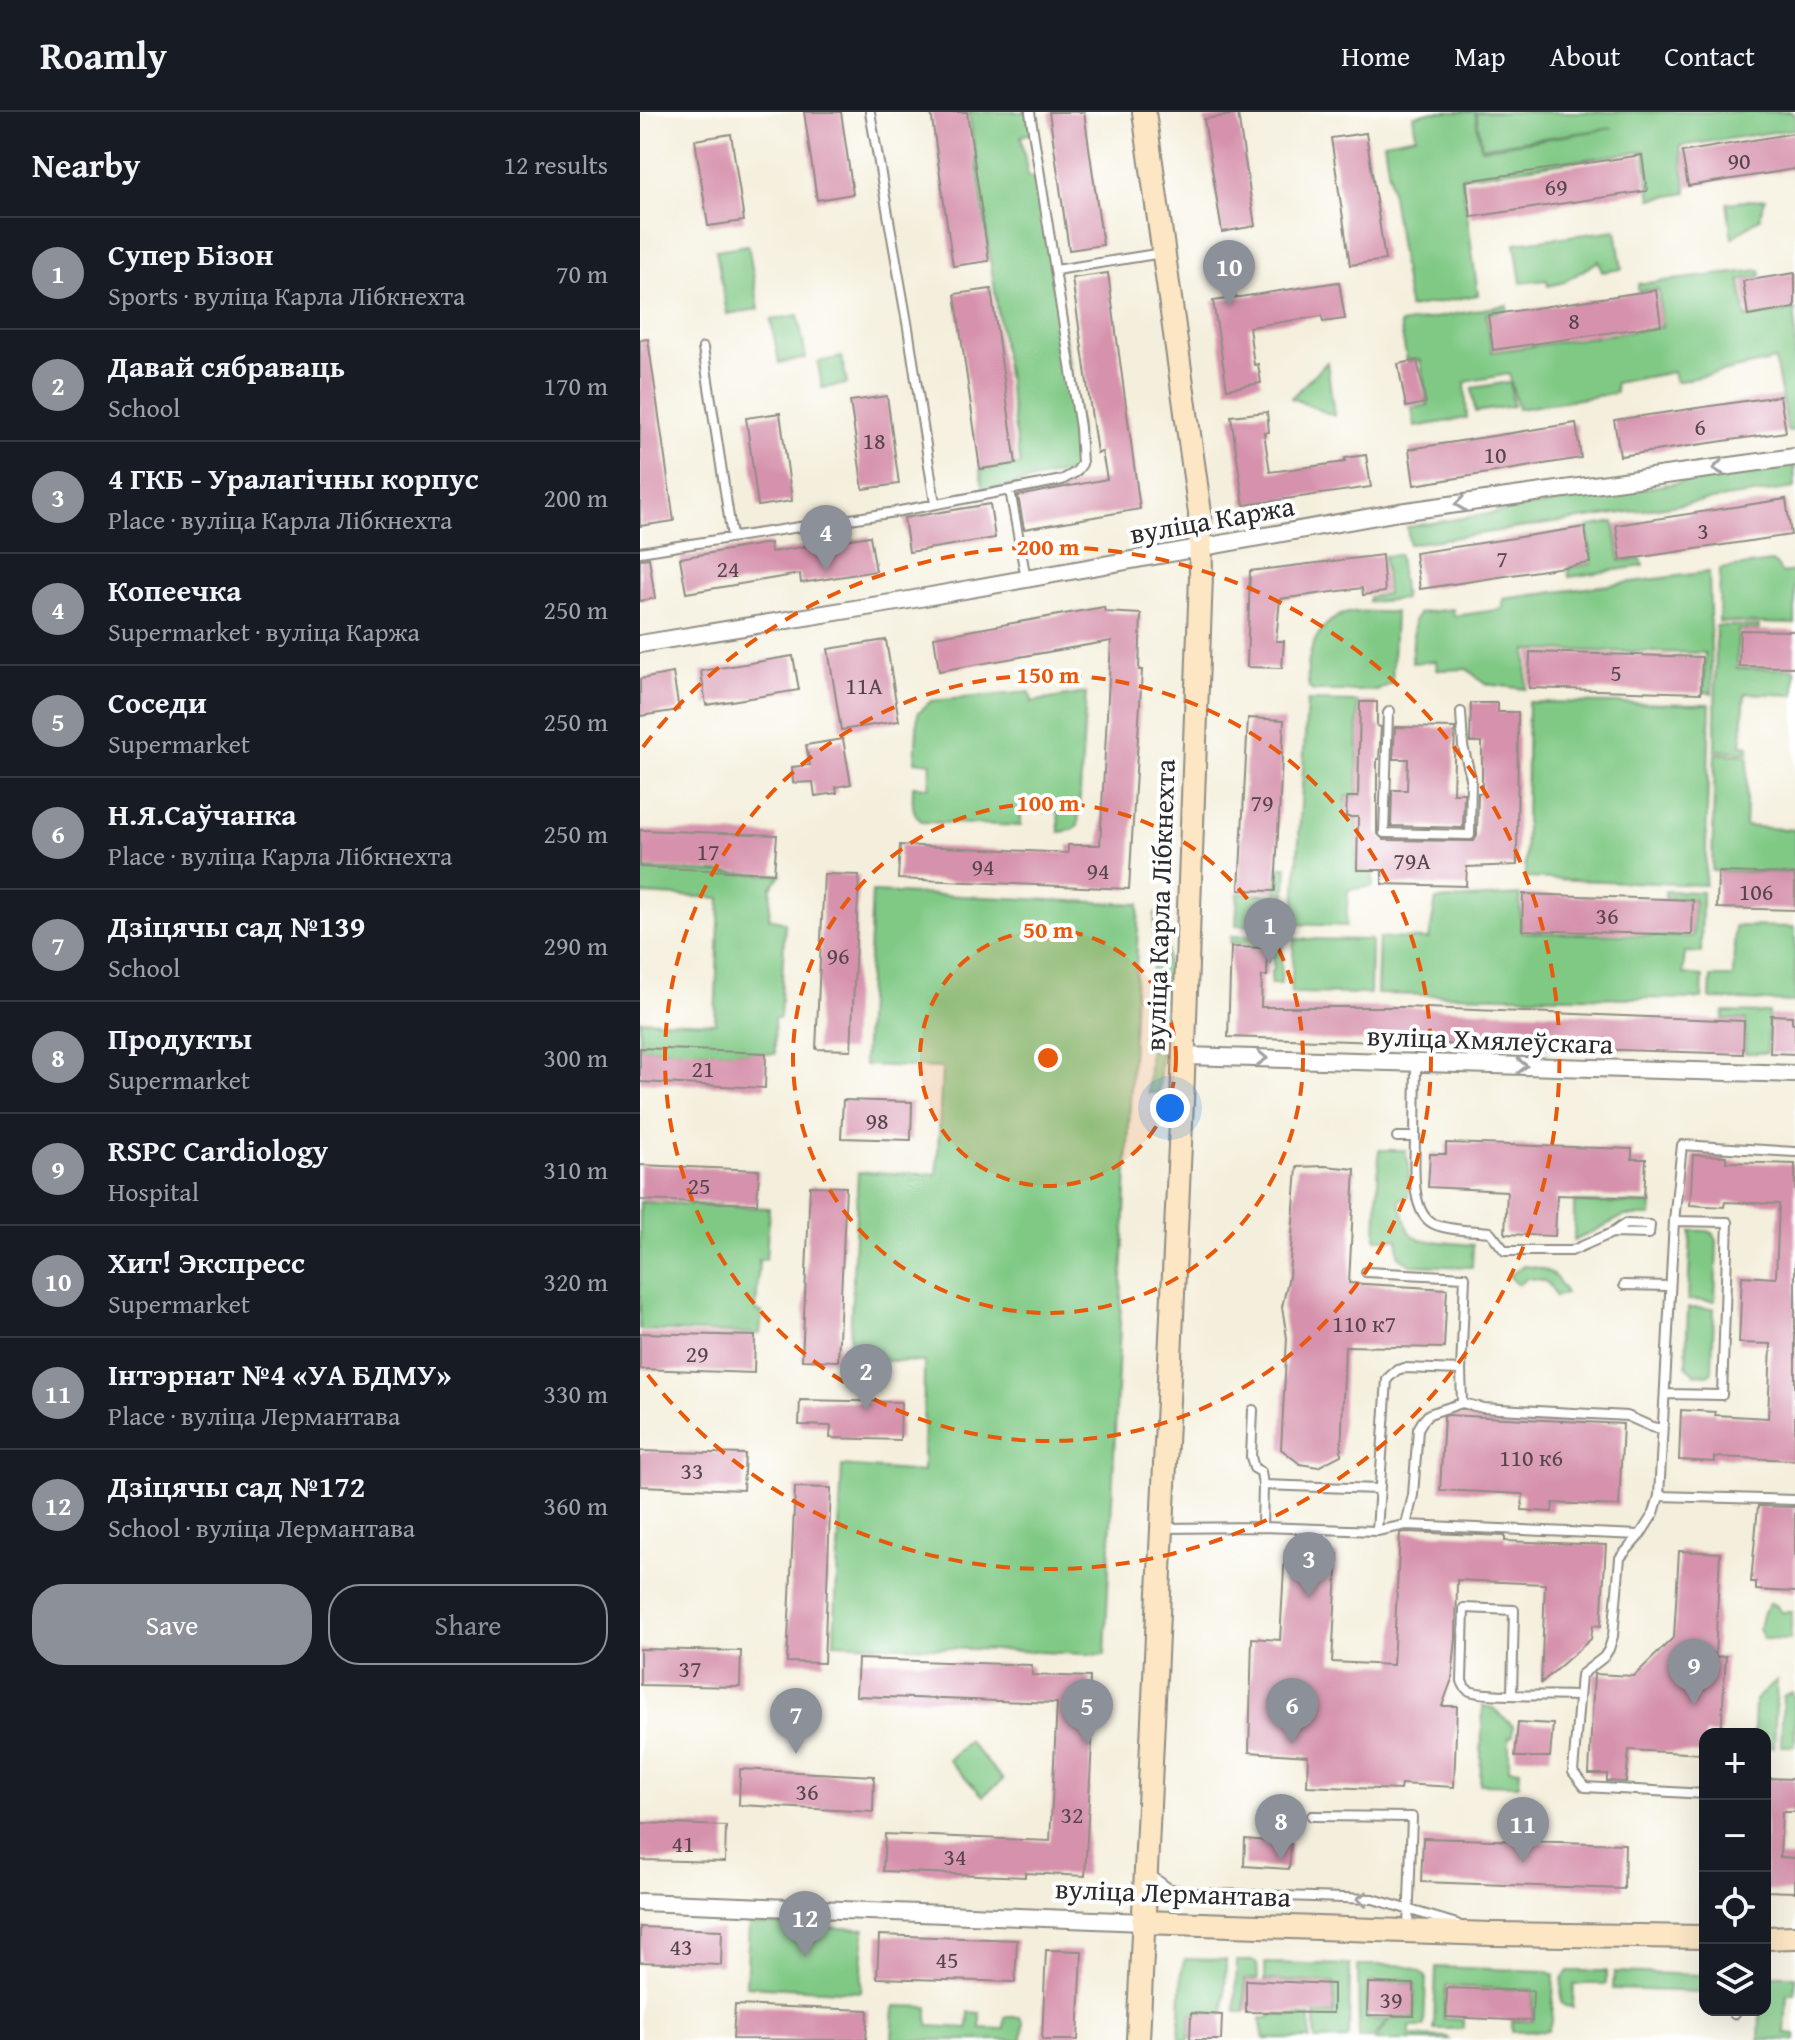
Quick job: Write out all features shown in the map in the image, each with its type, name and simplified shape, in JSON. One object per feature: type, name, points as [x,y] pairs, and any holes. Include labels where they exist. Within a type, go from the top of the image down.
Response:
[{"type":"main road","name":"вуліца Карла Лібкнехта","points":[[1138,2040],[1184,1056],[1201,546],[1199,500],[1144,112]]},
{"type":"main road","name":"вуліца Лермантава","points":[[1144,1922],[1408,1919],[1491,1934],[1699,1937]]},
{"type":"main road","points":[[1771,1938],[1795,1937]]},
{"type":"street","name":"вуліца Каржа","points":[[640,644],[1026,580],[1399,512],[1795,457]]},
{"type":"street","name":"вуліца Хмялеўскага","points":[[1184,1056],[1795,1074]]},
{"type":"street","name":"вуліца Лермантава","points":[[640,1902],[1144,1922]]},
{"type":"lane","points":[[870,112],[935,504]]},
{"type":"lane","points":[[640,552],[895,512],[1062,480],[1076,472],[1082,464],[1080,428],[1030,112]]},
{"type":"lane","points":[[1056,270],[1163,253]]},
{"type":"lane","points":[[703,348],[732,537]]},
{"type":"lane","points":[[1010,490],[1026,580]]},
{"type":"lane","points":[[1390,711],[1384,833],[1470,835],[1471,778],[1463,746],[1461,712]]},
{"type":"lane","points":[[1416,1063],[1416,1197],[1420,1210],[1432,1223],[1490,1232],[1505,1251],[1571,1251],[1612,1233]]},
{"type":"lane","points":[[1397,1137],[1415,1137]]},
{"type":"lane","points":[[1699,1794],[1585,1787],[1573,1772],[1581,1675],[1604,1657],[1609,1649],[1613,1636],[1620,1558],[1654,1513],[1659,1496],[1674,1221],[1682,1145],[1795,1152]]},
{"type":"lane","points":[[1665,1394],[1722,1395],[1728,1222],[1674,1221]]},
{"type":"lane","points":[[1366,1272],[1465,1277],[1462,1403]]},
{"type":"lane","points":[[1624,1285],[1670,1286]]},
{"type":"lane","points":[[1377,1531],[1385,1385],[1390,1374],[1404,1368],[1461,1370]]},
{"type":"lane","points":[[1406,1525],[1413,1495],[1418,1429],[1429,1414],[1462,1403],[1483,1408],[1627,1416],[1662,1429]]},
{"type":"lane","points":[[1253,1410],[1251,1457],[1254,1468],[1261,1472],[1262,1527]]},
{"type":"lane","points":[[1263,1485],[1378,1489]]},
{"type":"lane","points":[[1659,1496],[1795,1500]]},
{"type":"lane","points":[[1162,1528],[1377,1531],[1406,1525],[1640,1535]]},
{"type":"lane","points":[[1512,1694],[1514,1610],[1464,1608],[1462,1681],[1471,1692],[1512,1694],[1578,1696]]},
{"type":"lane","points":[[1146,1861],[1149,1873],[1157,1882],[1183,1892],[1373,1899],[1408,1919],[1412,1817],[1312,1816]]},
{"type":"green space","points":[[969,112],[1029,112],[1033,133],[1021,136],[1028,177],[1039,176],[1079,426],[1076,468],[983,491],[980,470],[1020,465]]},
{"type":"green space","points":[[1429,112],[1475,112],[1481,149],[1613,128],[1482,147],[1476,112],[1791,112],[1795,114],[1795,129],[1680,146],[1687,193],[1651,199],[1644,151],[1462,177],[1478,295],[1409,308],[1384,142],[1416,136],[1413,116]]},
{"type":"green space","points":[[1765,199],[1760,218],[1732,238],[1727,203]]},
{"type":"green space","points":[[1616,230],[1622,269],[1602,272],[1599,261],[1564,282],[1548,286],[1547,280],[1521,283],[1515,243]]},
{"type":"green space","points":[[748,245],[759,309],[727,314],[716,250]]},
{"type":"green space","points":[[1760,270],[1761,276],[1740,280],[1746,318],[1795,310],[1795,430],[1788,431],[1775,360],[1676,382],[1673,372],[1615,383],[1616,393],[1518,409],[1509,374],[1465,382],[1467,418],[1415,427],[1412,408],[1428,405],[1420,359],[1407,361],[1400,324],[1507,305],[1507,310],[1486,314],[1492,352],[1662,327],[1658,289],[1638,291],[1638,284]]},
{"type":"green space","points":[[798,315],[806,358],[779,363],[771,320]]},
{"type":"green space","points":[[842,357],[847,384],[822,388],[818,362]]},
{"type":"green space","points":[[1327,362],[1334,416],[1291,398]]},
{"type":"green space","points":[[1510,382],[1513,406],[1475,412],[1472,388]]},
{"type":"green space","points":[[1794,464],[1795,488],[1409,544],[1407,527]]},
{"type":"green space","points":[[1614,522],[1620,561],[1641,559],[1643,566],[1569,577],[1568,568],[1592,564],[1587,527]]},
{"type":"green space","points":[[1399,555],[1404,599],[1369,602],[1369,597],[1387,594],[1384,556]]},
{"type":"green space","points":[[1771,562],[1782,573],[1795,571],[1795,624],[1719,622],[1720,569]]},
{"type":"green space","points":[[1709,572],[1712,693],[1704,692],[1705,653],[1527,650],[1526,689],[1485,684],[1467,669],[1437,670],[1436,661],[1412,663],[1414,620],[1419,613],[1453,609],[1454,616],[1503,609],[1503,599]]},
{"type":"green space","points":[[1395,612],[1392,683],[1377,691],[1313,691],[1309,688],[1308,668],[1312,647],[1330,622],[1351,613]]},
{"type":"green space","points":[[1716,626],[1759,626],[1759,630],[1738,630],[1737,668],[1795,669],[1795,695],[1745,693],[1741,745],[1749,746],[1749,752],[1715,750]]},
{"type":"green space","points":[[1030,692],[1032,702],[1086,693],[1078,826],[1059,832],[1058,812],[1021,812],[1021,826],[923,822],[913,806],[913,786],[929,787],[931,763],[915,761],[918,713],[931,701]]},
{"type":"green space","points":[[1307,701],[1358,702],[1357,796],[1346,796],[1345,817],[1357,818],[1356,871],[1373,872],[1373,886],[1348,890],[1346,926],[1294,924]]},
{"type":"green space","points":[[1528,702],[1710,704],[1705,885],[1525,878]]},
{"type":"green space","points":[[1715,753],[1748,755],[1745,826],[1795,830],[1795,873],[1712,871]]},
{"type":"green space","points":[[1279,867],[1287,867],[1284,927],[1236,925],[1238,893],[1276,895]]},
{"type":"green space","points":[[640,869],[781,875],[771,887],[769,918],[785,922],[780,1018],[774,1018],[775,1054],[640,1048],[640,1020],[715,1023],[720,898],[640,894]]},
{"type":"green space","points":[[1665,891],[1702,892],[1701,953],[1685,952],[1683,974],[1703,976],[1702,999],[1377,994],[1379,938],[1429,939],[1436,900],[1520,895],[1521,932],[1693,937],[1694,899],[1665,898]]},
{"type":"green space","points":[[872,892],[1139,904],[1105,1655],[834,1643],[842,1466],[923,1472],[924,1362],[849,1359],[858,1172],[937,1174],[942,1068],[864,1065]]},
{"type":"green space","points":[[1155,913],[1169,913],[1164,1016],[1150,1016]]},
{"type":"green space","points":[[1735,926],[1795,927],[1795,1002],[1710,999],[1711,977],[1733,977]]},
{"type":"green space","points":[[1231,936],[1282,937],[1281,984],[1271,984],[1271,971],[1274,970],[1272,945],[1230,943]]},
{"type":"green space","points":[[1294,939],[1371,940],[1370,994],[1291,993]]},
{"type":"green space","points":[[1724,1012],[1769,1013],[1767,1053],[1745,1053],[1746,1020],[1723,1019]]},
{"type":"green space","points":[[1150,1034],[1162,1034],[1159,1093],[1148,1093]]},
{"type":"green space","points":[[1379,1150],[1405,1150],[1409,1165],[1408,1197],[1399,1200],[1409,1232],[1420,1240],[1473,1245],[1472,1267],[1410,1265],[1398,1255],[1398,1239],[1376,1239]]},
{"type":"green space","points":[[640,1202],[769,1208],[766,1260],[759,1260],[756,1311],[762,1312],[760,1334],[640,1330]]},
{"type":"green space","points":[[1574,1202],[1652,1204],[1651,1216],[1624,1216],[1574,1241]]},
{"type":"green space","points":[[1691,1231],[1710,1232],[1717,1241],[1715,1301],[1688,1300]]},
{"type":"green space","points":[[1523,1266],[1550,1272],[1566,1294],[1555,1296],[1545,1281],[1537,1279],[1527,1278],[1518,1285],[1509,1276]]},
{"type":"green space","points":[[1688,1308],[1714,1308],[1712,1371],[1708,1375],[1695,1374],[1686,1365]]},
{"type":"green space","points":[[1770,1603],[1781,1612],[1792,1612],[1790,1640],[1764,1639],[1759,1629],[1762,1615]]},
{"type":"green space","points":[[1777,1680],[1774,1747],[1771,1747],[1771,1728],[1754,1728],[1755,1700]]},
{"type":"green space","points":[[1792,1692],[1795,1700],[1795,1746],[1781,1746],[1783,1696]]},
{"type":"green space","points":[[1483,1706],[1493,1708],[1513,1726],[1513,1736],[1509,1737],[1509,1769],[1520,1770],[1519,1785],[1480,1784]]},
{"type":"green space","points":[[968,1741],[1003,1780],[983,1796],[948,1760]]},
{"type":"green space","points":[[749,1924],[864,1929],[861,1992],[746,1986]]},
{"type":"green space","points":[[1185,1959],[1226,1960],[1224,2014],[1191,2013],[1189,2040],[1179,2040],[1182,1968]]},
{"type":"green space","points":[[1237,1961],[1254,1961],[1257,1964],[1258,1979],[1245,1980],[1245,2012],[1235,2012]]},
{"type":"green space","points":[[1265,1963],[1350,1965],[1347,2039],[1315,2040],[1315,2015],[1334,2014],[1334,1983],[1265,1980]]},
{"type":"green space","points":[[1358,1965],[1404,1966],[1420,1972],[1426,1977],[1424,2027],[1410,2027],[1410,2036],[1447,2037],[1450,2040],[1375,2040],[1392,2017],[1414,2018],[1415,1983],[1368,1982],[1367,2019],[1389,2020],[1373,2038],[1359,2038]]},
{"type":"green space","points":[[1436,1967],[1546,1971],[1554,1975],[1552,2022],[1548,2031],[1512,2032],[1512,2021],[1533,2021],[1533,1990],[1446,1986],[1444,2019],[1463,2020],[1463,2029],[1434,2029]]},
{"type":"green space","points":[[1568,1971],[1606,1971],[1606,1984],[1574,1984],[1573,2007],[1565,2006],[1561,2002],[1562,1979]]},
{"type":"green space","points":[[1614,1972],[1699,1975],[1699,1992],[1613,1989]]},
{"type":"green space","points":[[1771,1976],[1795,1976],[1795,1994],[1787,1994],[1785,2033],[1795,2034],[1795,2040],[1759,2040],[1760,2016],[1771,2016]]},
{"type":"green space","points":[[894,2006],[928,2007],[928,2026],[968,2028],[969,2012],[980,2013],[980,2028],[1004,2029],[1005,2017],[1020,2017],[1023,2022],[1022,2040],[892,2040]]},
{"type":"green space","points":[[1270,2015],[1310,2016],[1310,2039],[1264,2039],[1260,2018],[1270,2018]]},
{"type":"building","points":[[804,112],[841,112],[853,194],[817,200]]},
{"type":"building","points":[[931,112],[967,112],[989,261],[953,266]]},
{"type":"building","points":[[1049,112],[1084,112],[1103,245],[1069,250]]},
{"type":"building","points":[[1238,114],[1255,226],[1222,232],[1204,119]]},
{"type":"building","points":[[1366,133],[1385,260],[1350,265],[1331,138]]},
{"type":"building","points":[[1795,133],[1795,169],[1688,186],[1682,152]]},
{"type":"building","points":[[731,134],[744,221],[708,226],[695,140]]},
{"type":"building","points":[[1642,155],[1647,191],[1471,217],[1466,181]]},
{"type":"building","points":[[1108,273],[1140,509],[1024,529],[1018,496],[1107,479],[1102,452],[1097,453],[1072,278]]},
{"type":"building","points":[[1795,273],[1795,308],[1748,316],[1743,281]]},
{"type":"building","points":[[1339,282],[1345,319],[1323,322],[1322,316],[1249,327],[1254,365],[1258,364],[1261,383],[1227,389],[1213,301]]},
{"type":"building","points":[[991,289],[1016,464],[980,469],[955,294]]},
{"type":"building","points":[[1656,290],[1661,325],[1493,350],[1488,315]]},
{"type":"building","points":[[648,339],[674,521],[640,526],[640,340]]},
{"type":"building","points":[[1417,360],[1426,403],[1406,407],[1398,364]]},
{"type":"building","points":[[887,396],[899,484],[863,489],[850,401]]},
{"type":"building","points":[[1780,396],[1786,432],[1620,456],[1614,420]]},
{"type":"building","points":[[1267,412],[1269,432],[1264,433],[1270,472],[1345,462],[1345,458],[1366,455],[1371,487],[1244,505],[1231,416]]},
{"type":"building","points":[[780,413],[792,501],[758,506],[746,418]]},
{"type":"building","points":[[1576,423],[1581,458],[1414,485],[1409,449]]},
{"type":"building","points":[[1786,499],[1791,535],[1621,560],[1616,525]]},
{"type":"building","points":[[990,504],[995,538],[909,552],[904,518]]},
{"type":"building","points":[[1585,527],[1590,563],[1420,589],[1415,553]]},
{"type":"building","points":[[870,536],[876,571],[801,583],[800,574],[686,593],[680,558],[770,543],[771,552]]},
{"type":"building","points":[[1382,555],[1385,592],[1363,595],[1362,588],[1280,599],[1276,641],[1284,641],[1282,668],[1247,667],[1250,571]]},
{"type":"building","points":[[649,558],[655,598],[640,601],[640,559]]},
{"type":"building","points":[[1104,607],[1105,612],[1141,614],[1139,670],[1142,670],[1129,889],[898,879],[900,845],[1068,853],[1068,845],[1100,845],[1111,641],[939,671],[934,637]]},
{"type":"building","points":[[1740,630],[1795,631],[1795,667],[1739,666]]},
{"type":"building","points":[[886,640],[899,721],[841,730],[828,649]]},
{"type":"building","points":[[1530,652],[1702,657],[1701,693],[1529,688]]},
{"type":"building","points":[[793,656],[799,690],[706,705],[701,671]]},
{"type":"building","points":[[673,673],[679,710],[640,716],[640,679]]},
{"type":"building","points":[[1360,702],[1377,702],[1377,726],[1381,727],[1377,759],[1377,833],[1384,840],[1474,841],[1477,835],[1478,793],[1482,793],[1482,742],[1470,742],[1471,703],[1498,703],[1498,712],[1518,712],[1517,865],[1467,867],[1466,886],[1382,884],[1382,870],[1357,870],[1358,817],[1346,817],[1347,797],[1358,797]]},
{"type":"building","points":[[1248,718],[1284,720],[1275,891],[1239,890]]},
{"type":"building","points":[[1395,727],[1455,728],[1453,793],[1464,793],[1463,828],[1391,826],[1392,790],[1407,790],[1408,759],[1393,759]]},
{"type":"building","points":[[843,739],[851,784],[836,787],[837,793],[815,796],[813,782],[793,783],[792,767],[810,765],[806,745]]},
{"type":"building","points":[[640,830],[777,835],[774,873],[640,867]]},
{"type":"building","points":[[1718,872],[1795,874],[1795,910],[1717,908]]},
{"type":"building","points":[[824,874],[859,875],[851,1050],[816,1049]]},
{"type":"building","points":[[1523,894],[1693,900],[1692,935],[1522,930]]},
{"type":"building","points":[[1231,947],[1268,948],[1267,976],[1262,976],[1261,1007],[1403,1007],[1744,1021],[1743,1054],[1228,1037]]},
{"type":"building","points":[[1771,1015],[1792,1016],[1792,1023],[1795,1023],[1795,1054],[1770,1053]]},
{"type":"building","points":[[640,1048],[766,1053],[765,1088],[640,1082]]},
{"type":"building","points":[[843,1100],[912,1102],[911,1140],[841,1138]]},
{"type":"building","points":[[1446,1143],[1632,1149],[1632,1159],[1646,1159],[1644,1198],[1557,1195],[1555,1236],[1505,1234],[1507,1191],[1428,1187],[1430,1154],[1446,1154]]},
{"type":"building","points":[[1693,1155],[1726,1156],[1726,1162],[1795,1164],[1795,1460],[1715,1457],[1715,1462],[1679,1460],[1681,1410],[1768,1418],[1771,1344],[1739,1343],[1742,1276],[1776,1278],[1779,1204],[1725,1202],[1724,1207],[1690,1205]]},
{"type":"building","points":[[640,1165],[759,1170],[757,1204],[640,1200]]},
{"type":"building","points":[[1297,1167],[1355,1169],[1349,1283],[1447,1289],[1444,1348],[1345,1346],[1341,1455],[1318,1467],[1300,1464],[1281,1449],[1287,1338],[1282,1307],[1289,1276]]},
{"type":"building","points":[[810,1186],[846,1187],[838,1361],[802,1360]]},
{"type":"building","points":[[640,1333],[755,1336],[754,1373],[640,1369]]},
{"type":"building","points":[[800,1400],[901,1402],[900,1440],[830,1438],[831,1426],[799,1425]]},
{"type":"building","points":[[1444,1416],[1623,1424],[1619,1506],[1553,1503],[1552,1512],[1522,1510],[1523,1494],[1440,1490]]},
{"type":"building","points":[[640,1451],[745,1454],[743,1490],[640,1486]]},
{"type":"building","points":[[795,1487],[831,1488],[824,1663],[787,1662]]},
{"type":"building","points":[[1758,1506],[1795,1507],[1795,1592],[1756,1590],[1756,1582],[1751,1582]]},
{"type":"building","points":[[1400,1533],[1505,1536],[1505,1541],[1606,1545],[1601,1626],[1593,1625],[1591,1639],[1541,1683],[1545,1584],[1457,1580],[1452,1679],[1442,1706],[1457,1706],[1454,1787],[1401,1784],[1400,1790],[1307,1786],[1308,1756],[1249,1752],[1252,1638],[1280,1640],[1285,1551],[1338,1554],[1332,1662],[1393,1665]]},
{"type":"building","points":[[1679,1551],[1720,1553],[1715,1657],[1726,1656],[1721,1728],[1699,1728],[1699,1754],[1629,1750],[1626,1782],[1607,1781],[1607,1774],[1589,1774],[1594,1674],[1634,1676],[1674,1637]]},
{"type":"building","points":[[640,1649],[741,1651],[740,1687],[640,1685]]},
{"type":"building","points":[[858,1659],[1032,1665],[1032,1675],[1090,1677],[1089,1704],[1094,1704],[1085,1876],[1025,1873],[1025,1877],[883,1871],[885,1834],[1050,1841],[1057,1703],[856,1696]]},
{"type":"building","points":[[1518,1722],[1553,1724],[1550,1757],[1515,1757]]},
{"type":"building","points":[[740,1769],[874,1776],[873,1812],[739,1805]]},
{"type":"building","points":[[1771,1778],[1795,1779],[1795,1812],[1782,1812],[1780,1857],[1795,1858],[1795,1892],[1771,1891]]},
{"type":"building","points":[[640,1823],[726,1826],[725,1862],[640,1860]]},
{"type":"building","points":[[1423,1838],[1625,1844],[1624,1889],[1421,1882]]},
{"type":"building","points":[[1245,1839],[1291,1843],[1289,1869],[1244,1866]]},
{"type":"building","points":[[640,1927],[722,1930],[721,1965],[640,1962]]},
{"type":"building","points":[[879,1935],[1017,1940],[1015,1982],[877,1978]]},
{"type":"building","points":[[1046,1950],[1082,1951],[1078,2040],[1042,2040]]},
{"type":"building","points":[[1246,1980],[1333,1984],[1333,2013],[1246,2012]]},
{"type":"building","points":[[1368,1983],[1414,1984],[1414,2016],[1367,2015]]},
{"type":"building","points":[[1447,1988],[1533,1991],[1532,2021],[1446,2017]]},
{"type":"building","points":[[735,2005],[868,2010],[866,2040],[733,2039]]},
{"type":"building","points":[[1191,2013],[1222,2015],[1221,2040],[1190,2040]]},
{"type":"place","name":"Хит! Экспресс","points":[[1229,306]]},
{"type":"place","name":"Копеечка","points":[[826,571]]},
{"type":"place","name":"Супер Бізон","points":[[1270,964]]},
{"type":"place","name":"Давай сябраваць","points":[[866,1410]]},
{"type":"place","name":"4 ГКБ - Уралагічны корпус","points":[[1309,1598]]},
{"type":"place","name":"RSPC Cardiology","points":[[1694,1705]]},
{"type":"place","name":"Н.Я.Саўчанка","points":[[1292,1744]]},
{"type":"place","name":"Соседи","points":[[1087,1745]]},
{"type":"place","name":"Дзіцячы сад №139","points":[[796,1754]]},
{"type":"place","name":"Продукты","points":[[1281,1860]]},
{"type":"place","name":"Інтэрнат №4 «УА БДМУ»","points":[[1523,1863]]},
{"type":"place","name":"Дзіцячы сад №172","points":[[805,1957]]}]
